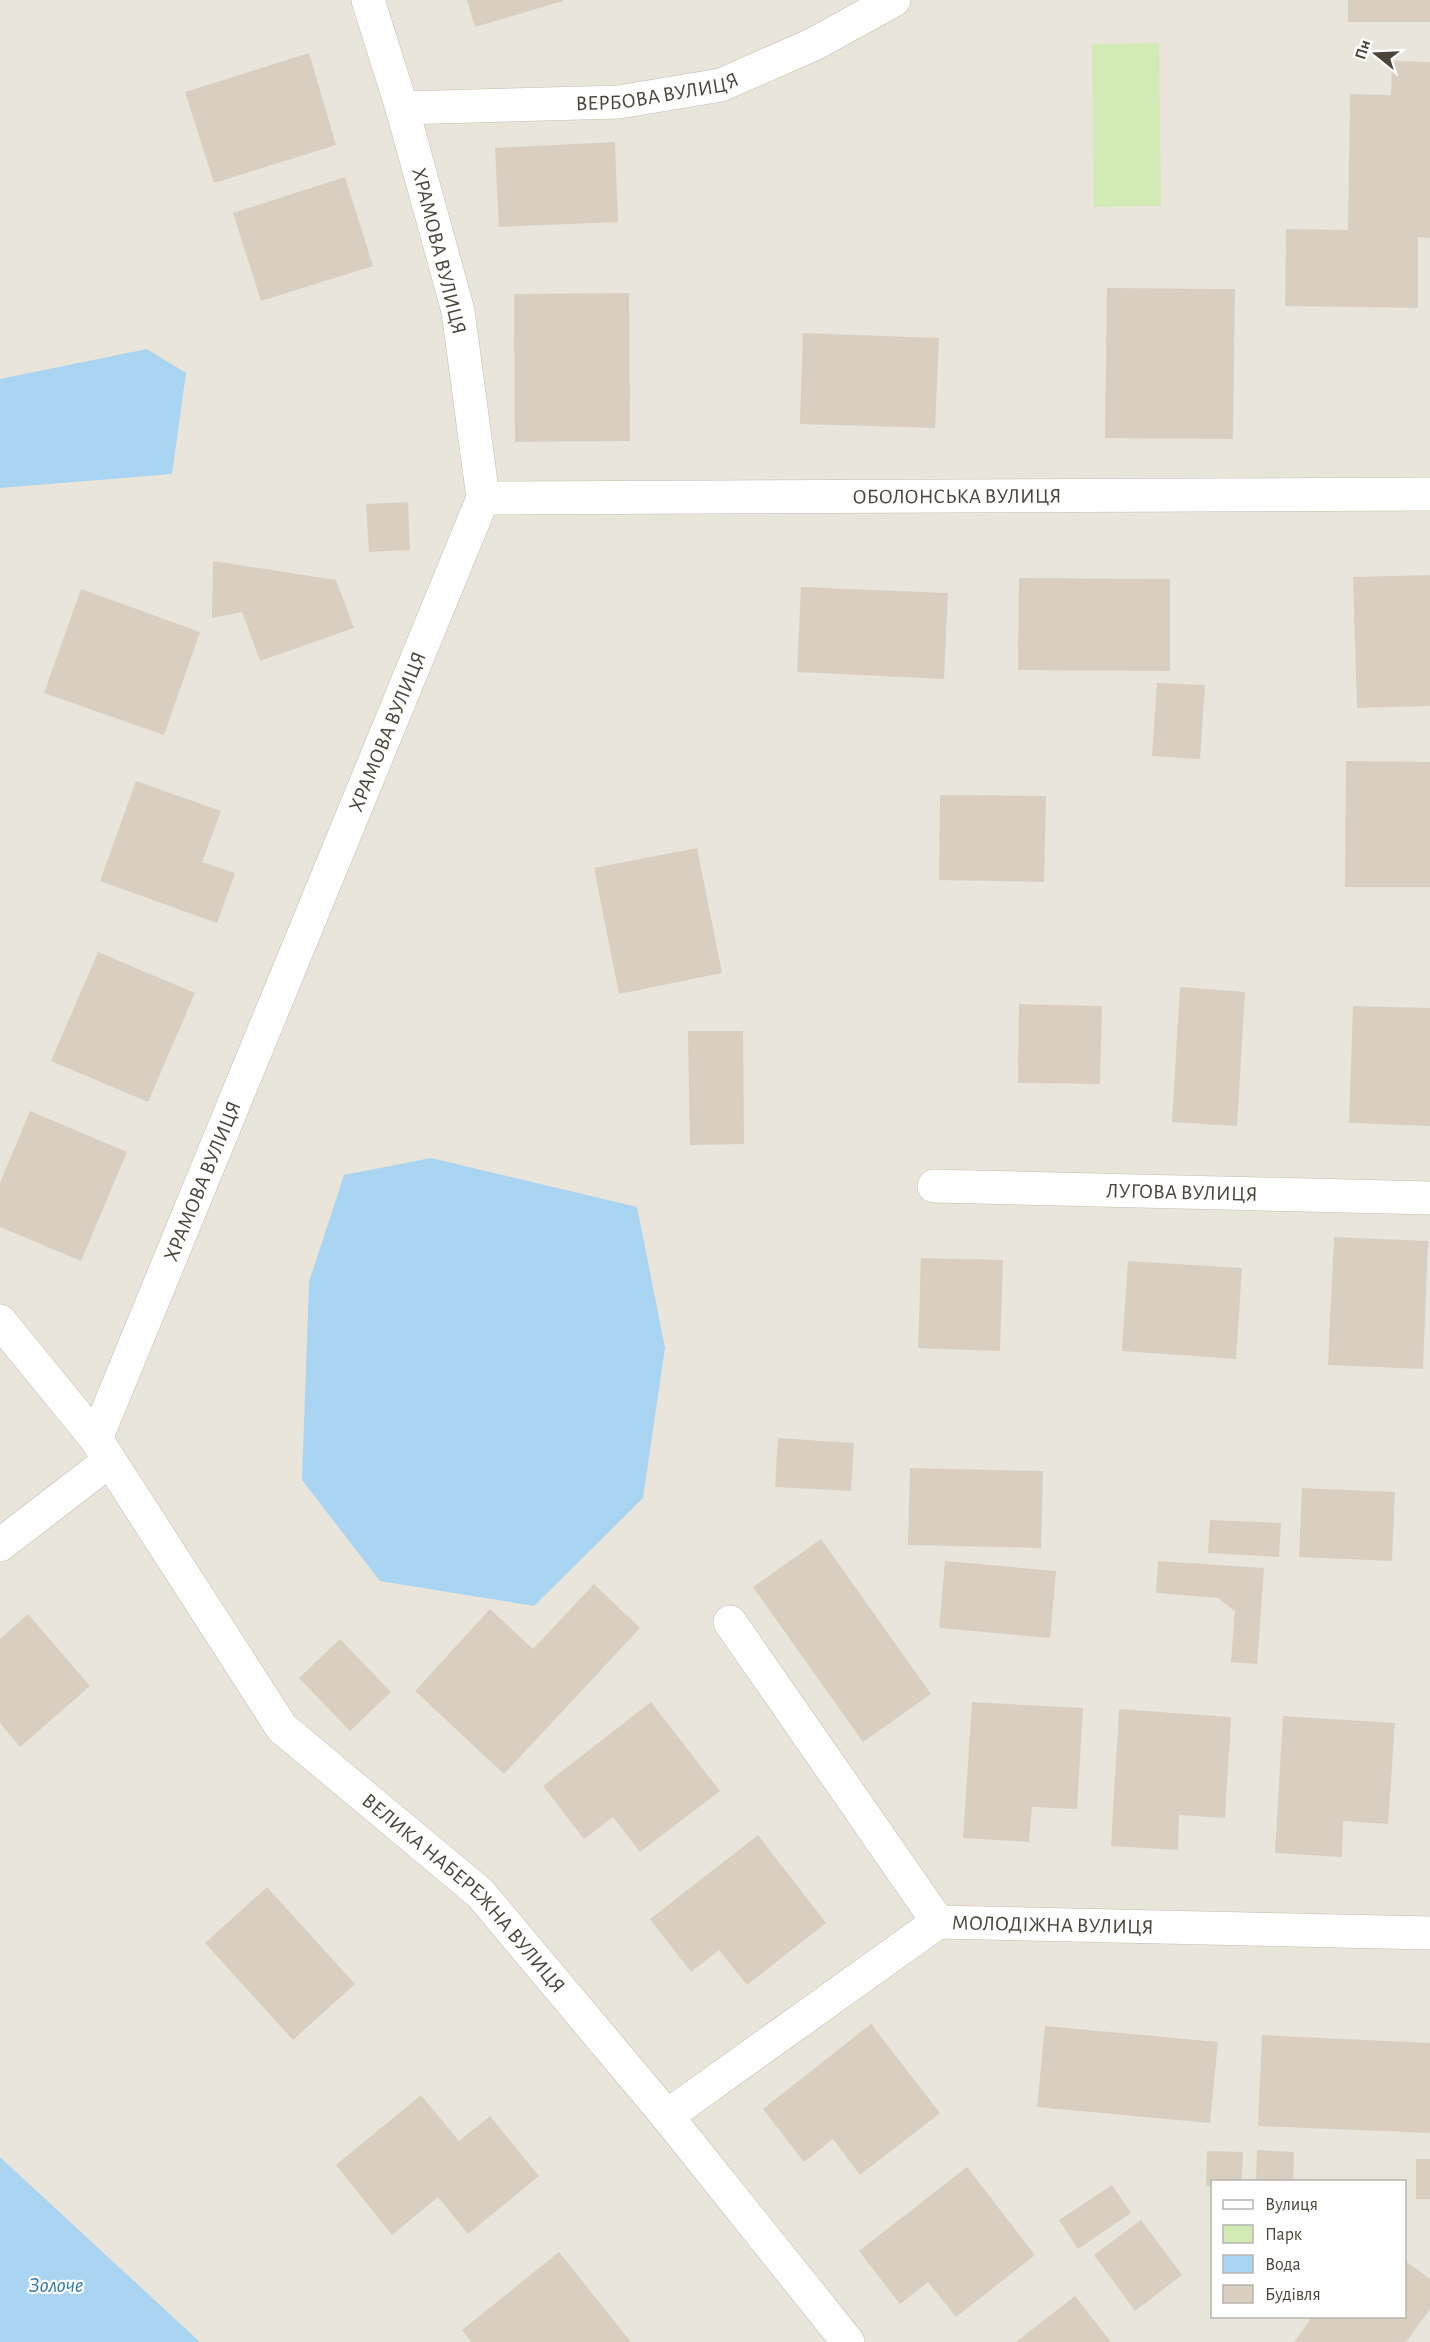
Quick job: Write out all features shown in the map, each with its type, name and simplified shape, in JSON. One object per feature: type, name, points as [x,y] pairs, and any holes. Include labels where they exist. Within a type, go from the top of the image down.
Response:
[{"type":"street","name":"ХРАМОВА ВУЛИЦЯ","points":[[103,1450],[483,498],[458,311],[402,108],[368,0]]},
{"type":"street","name":"ВЕРБОВА ВУЛИЦЯ","points":[[402,108],[619,102],[721,85],[814,44],[894,0]]},
{"type":"street","name":"ОБОЛОНСЬКА ВУЛИЦЯ","points":[[483,498],[1430,494]]},
{"type":"street","name":"ЛУГОВА ВУЛИЦЯ","points":[[934,1186],[1430,1198]]},
{"type":"street","name":"ВЕЛИКА НАБЕРЕЖНА ВУЛИЦЯ","points":[[0,1321],[103,1450],[282,1728],[480,1893],[666,2116],[849,2342]]},
{"type":"street","points":[[0,1545],[103,1450]]},
{"type":"street","points":[[730,1622],[938,1922]]},
{"type":"street","name":"МОЛОДІЖНА ВУЛИЦЯ","points":[[666,2116],[938,1922],[1430,1933]]},
{"type":"shaded area","name":"Золоче","points":[[0,0],[1430,0],[1430,2342],[200,2342],[0,2157]]},
{"type":"green space","points":[[1159,43],[1161,206],[1094,207],[1092,44]]},
{"type":"water","points":[[147,349],[186,373],[172,474],[0,488],[0,379]]},
{"type":"water","points":[[431,1158],[637,1207],[665,1348],[643,1498],[534,1606],[380,1581],[302,1480],[309,1282],[344,1175]]},
{"type":"water","name":"Золоче","points":[[0,2157],[200,2342],[0,2342]]},
{"type":"building","points":[[467,0],[563,0],[563,1],[475,27]]},
{"type":"building","points":[[1348,0],[1430,0],[1430,22],[1348,22]]},
{"type":"building","points":[[309,53],[336,145],[214,183],[185,92]]},
{"type":"building","points":[[1392,61],[1430,62],[1430,238],[1418,237],[1418,308],[1285,306],[1286,229],[1348,230],[1350,94],[1391,95]]},
{"type":"building","points":[[615,142],[618,222],[499,227],[495,148]]},
{"type":"building","points":[[345,177],[373,266],[261,301],[233,213]]},
{"type":"building","points":[[1107,288],[1235,289],[1233,439],[1105,438]]},
{"type":"building","points":[[629,293],[630,441],[515,442],[514,294]]},
{"type":"building","points":[[803,333],[939,338],[935,428],[800,424]]},
{"type":"building","points":[[408,502],[410,550],[369,552],[366,504]]},
{"type":"building","points":[[213,561],[336,580],[354,628],[260,661],[242,612],[212,618]]},
{"type":"building","points":[[1430,575],[1430,706],[1357,708],[1353,577]]},
{"type":"building","points":[[1019,578],[1170,579],[1170,671],[1018,670]]},
{"type":"building","points":[[801,587],[948,593],[944,679],[797,672]]},
{"type":"building","points":[[81,589],[200,632],[164,735],[44,693]]},
{"type":"building","points":[[1157,683],[1205,685],[1200,759],[1152,756]]},
{"type":"building","points":[[1346,761],[1430,762],[1430,887],[1345,887]]},
{"type":"building","points":[[136,781],[221,811],[202,862],[235,873],[217,923],[100,881]]},
{"type":"building","points":[[940,795],[1046,796],[1044,882],[939,880]]},
{"type":"building","points":[[697,848],[722,973],[619,994],[594,868]]},
{"type":"building","points":[[98,952],[195,993],[148,1102],[51,1061]]},
{"type":"building","points":[[1180,987],[1245,992],[1237,1126],[1172,1122]]},
{"type":"building","points":[[1019,1004],[1102,1006],[1100,1084],[1018,1083]]},
{"type":"building","points":[[1353,1006],[1430,1008],[1430,1126],[1349,1123]]},
{"type":"building","points":[[688,1031],[743,1031],[744,1144],[690,1145]]},
{"type":"building","points":[[30,1111],[127,1152],[81,1261],[0,1227],[0,1183]]},
{"type":"building","points":[[1334,1237],[1428,1241],[1423,1369],[1328,1365]]},
{"type":"building","points":[[921,1258],[1003,1260],[1000,1351],[918,1348]]},
{"type":"building","points":[[1128,1261],[1242,1268],[1236,1359],[1122,1351]]},
{"type":"building","points":[[778,1438],[854,1443],[851,1491],[775,1487]]},
{"type":"building","points":[[910,1468],[1043,1471],[1041,1548],[908,1545]]},
{"type":"building","points":[[1302,1488],[1395,1492],[1392,1561],[1299,1557]]},
{"type":"building","points":[[1210,1520],[1281,1523],[1279,1557],[1208,1553]]},
{"type":"building","points":[[821,1539],[931,1694],[863,1742],[753,1587]]},
{"type":"building","points":[[945,1561],[1056,1571],[1050,1638],[939,1628]]},
{"type":"building","points":[[1158,1561],[1264,1568],[1257,1664],[1231,1662],[1235,1611],[1218,1598],[1156,1593]]},
{"type":"building","points":[[594,1584],[640,1628],[504,1774],[415,1691],[490,1609],[533,1649]]},
{"type":"building","points":[[28,1614],[90,1686],[20,1747],[0,1723],[0,1639]]},
{"type":"building","points":[[340,1639],[391,1692],[350,1731],[299,1678]]},
{"type":"building","points":[[651,1702],[720,1791],[640,1852],[613,1817],[584,1839],[543,1786]]},
{"type":"building","points":[[972,1702],[1083,1708],[1077,1809],[1032,1807],[1029,1842],[963,1838]]},
{"type":"building","points":[[1119,1709],[1231,1717],[1225,1818],[1179,1815],[1178,1850],[1111,1846]]},
{"type":"building","points":[[1283,1716],[1395,1723],[1388,1824],[1343,1821],[1342,1857],[1275,1853]]},
{"type":"building","points":[[758,1835],[826,1923],[747,1985],[719,1950],[691,1972],[650,1919]]},
{"type":"building","points":[[267,1887],[355,1984],[293,2040],[205,1943]]},
{"type":"building","points":[[871,2024],[940,2113],[860,2175],[833,2139],[804,2162],[763,2109]]},
{"type":"building","points":[[1045,2026],[1218,2042],[1210,2123],[1037,2107]]},
{"type":"building","points":[[1262,2035],[1430,2043],[1430,2133],[1258,2126]]},
{"type":"building","points":[[421,2095],[459,2141],[490,2116],[539,2176],[468,2234],[438,2197],[392,2235],[336,2165]]},
{"type":"building","points":[[1257,2150],[1294,2152],[1293,2180],[1256,2180]]},
{"type":"building","points":[[1207,2151],[1243,2152],[1242,2180],[1211,2180],[1211,2186],[1206,2186]]},
{"type":"building","points":[[1416,2159],[1430,2159],[1430,2199],[1416,2199]]},
{"type":"building","points":[[967,2167],[1035,2255],[956,2317],[928,2282],[900,2304],[859,2251]]},
{"type":"building","points":[[1112,2185],[1131,2213],[1078,2249],[1059,2220]]},
{"type":"building","points":[[1141,2220],[1182,2275],[1135,2311],[1094,2255]]},
{"type":"building","points":[[559,2252],[631,2342],[471,2342],[462,2330]]},
{"type":"building","points":[[1406,2261],[1430,2279],[1430,2309],[1406,2342],[1294,2342],[1312,2318],[1406,2318]]},
{"type":"building","points":[[1075,2296],[1111,2342],[1016,2342]]}]
